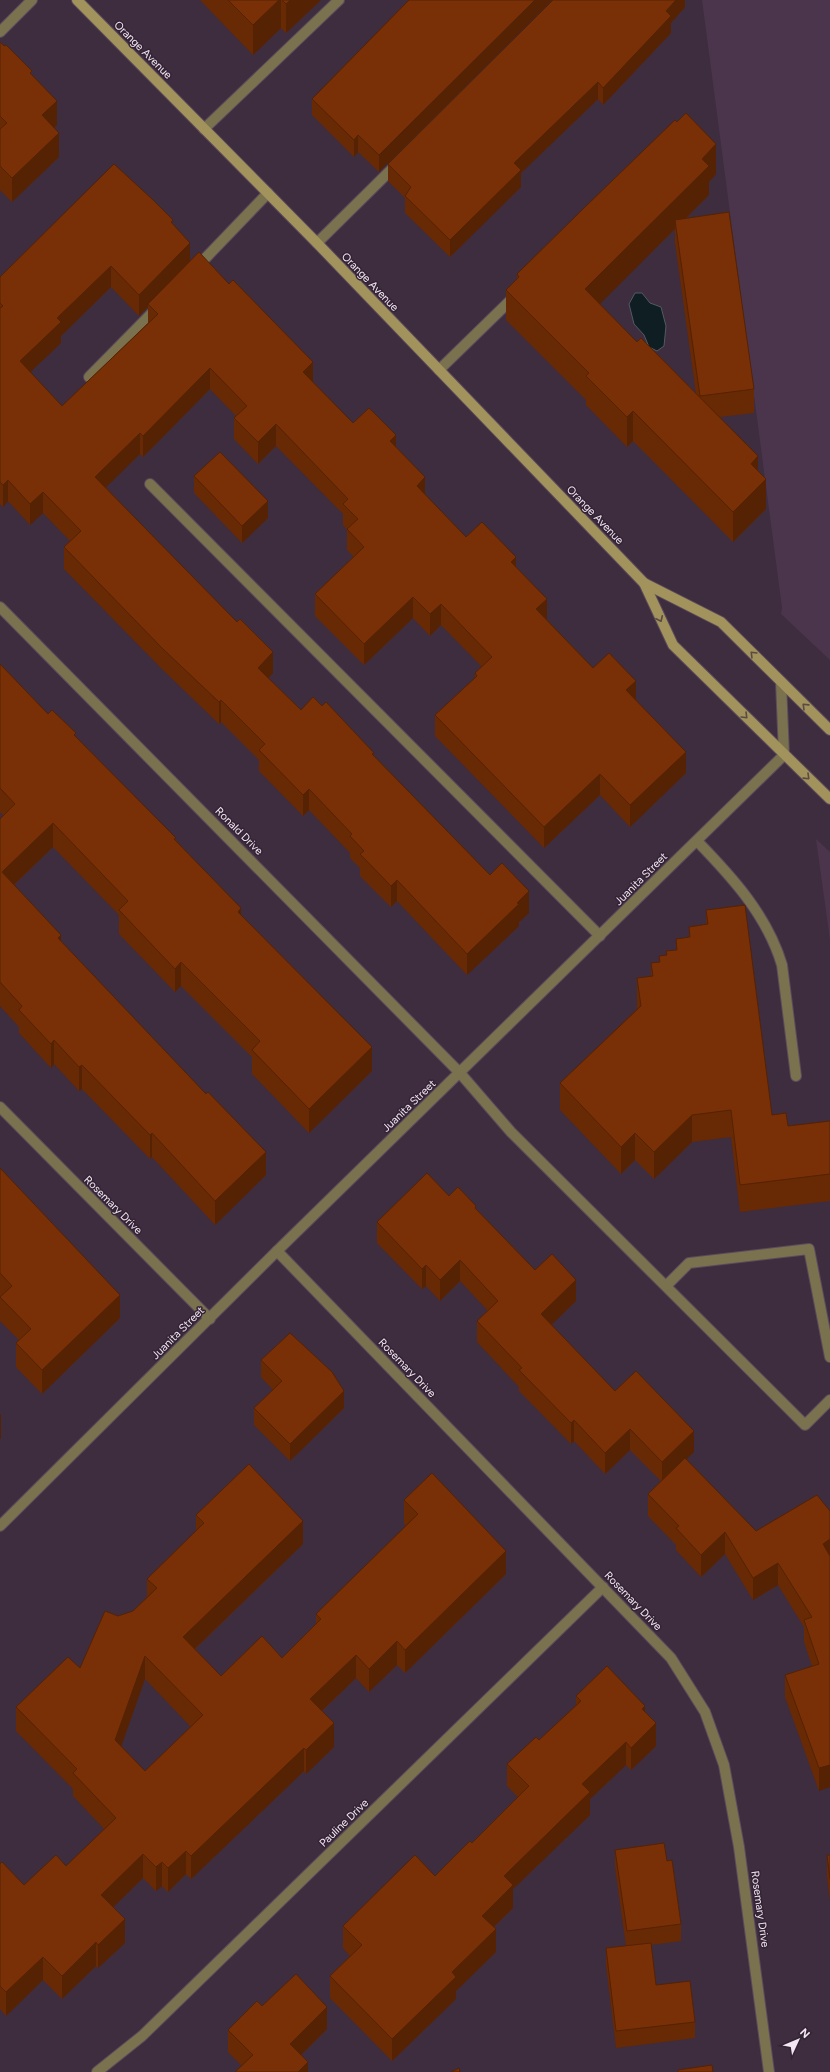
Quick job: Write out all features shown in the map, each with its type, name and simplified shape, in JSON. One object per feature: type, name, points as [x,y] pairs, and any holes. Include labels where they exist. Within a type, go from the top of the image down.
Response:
[{"type":"main road","name":"Orange Avenue","points":[[77,0],[317,243],[644,583],[673,645],[830,799]]},
{"type":"main road","name":"Orange Avenue","points":[[644,583],[721,622],[830,730]]},
{"type":"street","points":[[0,32],[32,0]]},
{"type":"street","points":[[204,128],[339,0]]},
{"type":"street","points":[[317,243],[406,154]]},
{"type":"street","points":[[186,278],[268,193]]},
{"type":"street","points":[[439,370],[526,285]]},
{"type":"street","points":[[89,377],[164,300]]},
{"type":"street","points":[[150,484],[600,936]]},
{"type":"street","name":"Ronald Drive","points":[[0,607],[460,1073],[511,1132],[805,1425],[830,1400]]},
{"type":"street","points":[[781,682],[784,755]]},
{"type":"street","name":"Juanita Street","points":[[0,1526],[277,1251],[784,755]]},
{"type":"street","points":[[697,841],[733,878],[765,924],[777,949],[782,965],[796,1076]]},
{"type":"street","name":"Rosemary Drive","points":[[0,1108],[210,1319]]},
{"type":"street","points":[[666,1286],[689,1263],[809,1249],[830,1357]]},
{"type":"street","name":"Rosemary Drive","points":[[277,1251],[671,1658],[705,1712],[724,1765],[739,1847],[769,2072]]},
{"type":"street","name":"Pauline Drive","points":[[97,2072],[142,2036],[603,1587]]},
{"type":"shaded area","points":[[702,0],[830,0],[830,660],[781,614],[782,608]]},
{"type":"shaded area","points":[[635,293],[642,293],[650,303],[661,307],[666,326],[664,346],[657,351],[649,347],[644,335],[634,324],[629,304]]},
{"type":"shaded area","points":[[816,839],[830,852],[830,940]]},
{"type":"building","points":[[228,0],[279,0],[253,25]]},
{"type":"building","points":[[282,0],[290,0],[286,4]]},
{"type":"building","points":[[409,0],[535,0],[379,155],[358,135],[354,140],[312,99]]},
{"type":"building","points":[[553,0],[676,0],[666,11],[671,16],[603,88],[598,82],[514,163],[521,170],[450,240],[405,196],[411,187],[388,164]]},
{"type":"building","points":[[0,42],[4,46],[6,45],[32,71],[30,73],[57,101],[42,115],[59,133],[12,178],[0,166],[0,129],[7,123],[0,116]]},
{"type":"building","points":[[686,113],[716,144],[702,159],[709,166],[585,289],[637,342],[641,338],[758,456],[751,464],[766,479],[733,512],[633,411],[627,417],[586,376],[589,373],[506,290],[519,277],[517,274],[583,209],[675,120],[677,122]]},
{"type":"building","points":[[114,164],[173,220],[171,222],[190,243],[139,295],[111,266],[57,318],[61,322],[20,361],[62,406],[158,314],[148,304],[199,252],[229,284],[233,280],[313,362],[303,372],[353,423],[369,408],[396,435],[390,441],[425,477],[417,486],[466,537],[482,522],[516,557],[511,562],[547,599],[536,609],[593,668],[609,653],[636,681],[626,690],[686,752],[630,805],[600,774],[544,827],[435,715],[477,676],[475,673],[492,657],[441,604],[430,614],[413,597],[364,644],[315,594],[364,547],[347,529],[358,519],[343,504],[348,499],[276,424],[258,442],[234,418],[247,406],[210,368],[143,436],[140,433],[95,477],[237,622],[240,619],[273,652],[258,668],[301,710],[313,697],[322,706],[326,702],[374,753],[372,754],[490,875],[502,863],[529,891],[517,903],[519,904],[467,954],[397,880],[391,886],[360,854],[364,851],[350,836],[352,834],[309,789],[303,795],[259,750],[265,744],[221,700],[219,702],[162,648],[64,547],[81,531],[43,492],[30,504],[8,480],[3,485],[0,482],[0,308],[3,306],[0,303],[0,277]]},
{"type":"building","points":[[729,212],[754,389],[700,396],[675,220]]},
{"type":"building","points":[[220,452],[268,501],[242,526],[194,476]]},
{"type":"building","points":[[0,664],[48,714],[52,710],[76,733],[74,735],[176,838],[174,839],[241,908],[238,912],[372,1047],[309,1109],[252,1050],[260,1041],[181,962],[175,969],[119,910],[128,901],[53,823],[2,872],[61,935],[58,938],[206,1094],[208,1092],[266,1152],[215,1201],[152,1133],[150,1135],[82,1065],[79,1067],[54,1040],[51,1044],[19,1010],[22,1006],[0,982],[0,819],[15,804],[0,788]]},
{"type":"building","points":[[745,905],[772,1115],[786,1113],[788,1126],[830,1121],[830,1174],[740,1185],[731,1110],[692,1115],[654,1152],[635,1133],[621,1147],[560,1083],[641,1006],[637,978],[653,976],[651,963],[660,962],[659,956],[667,955],[666,951],[677,950],[676,939],[690,937],[689,927],[708,924],[706,910]]},
{"type":"building","points":[[0,1168],[120,1295],[42,1370],[16,1343],[31,1329],[0,1297],[12,1286],[0,1273]]},
{"type":"building","points":[[427,1173],[449,1196],[458,1187],[476,1206],[475,1208],[535,1270],[552,1254],[576,1280],[541,1314],[615,1391],[636,1371],[694,1431],[662,1462],[630,1429],[605,1453],[574,1420],[571,1423],[519,1370],[522,1368],[477,1321],[498,1301],[460,1260],[440,1280],[426,1265],[422,1269],[377,1222]]},
{"type":"building","points":[[290,1333],[332,1372],[344,1391],[290,1444],[254,1408],[282,1381],[261,1360]]},
{"type":"building","points":[[685,1458],[756,1531],[817,1495],[830,1511],[830,1539],[823,1544],[830,1556],[830,1765],[819,1768],[785,1675],[819,1664],[804,1620],[812,1617],[778,1563],[753,1578],[725,1532],[701,1555],[676,1528],[679,1526],[648,1494]]},
{"type":"building","points":[[249,1464],[303,1521],[183,1637],[221,1676],[262,1636],[282,1658],[321,1619],[316,1614],[418,1514],[404,1500],[432,1473],[506,1551],[405,1650],[397,1641],[369,1669],[356,1655],[310,1699],[334,1723],[306,1750],[304,1748],[191,1856],[186,1851],[168,1868],[162,1862],[156,1867],[143,1854],[101,1895],[125,1919],[98,1945],[96,1942],[62,1976],[43,1957],[6,1992],[0,1986],[0,1864],[2,1862],[24,1885],[56,1855],[66,1866],[116,1818],[73,1773],[77,1769],[16,1707],[68,1657],[80,1668],[105,1611],[118,1616],[133,1611],[157,1588],[147,1579],[204,1523],[196,1515]],"holes":[[[145,1656],[203,1715],[145,1771],[115,1740]]]},
{"type":"building","points":[[607,1666],[645,1706],[642,1709],[656,1723],[631,1748],[626,1742],[582,1784],[590,1792],[504,1876],[513,1885],[482,1916],[496,1929],[452,1972],[456,1977],[392,2039],[330,1976],[362,1945],[343,1926],[415,1855],[435,1876],[470,1841],[472,1843],[529,1786],[507,1764],[536,1737],[539,1740],[581,1701],[576,1696]]},
{"type":"building","points":[[664,1843],[667,1861],[672,1860],[681,1924],[627,1931],[615,1850]]},
{"type":"building","points":[[827,1855],[830,1855],[830,1879]]},
{"type":"building","points":[[651,1943],[656,1985],[690,1981],[695,2022],[616,2031],[606,1948]]},
{"type":"building","points":[[296,1974],[327,2007],[290,2044],[308,2062],[298,2072],[235,2072],[253,2055],[228,2030],[257,2001],[262,2006]]},
{"type":"building","points":[[712,2065],[713,2072],[678,2072],[678,2070]]},
{"type":"building","points":[[459,2068],[460,2072],[451,2072]]}]
